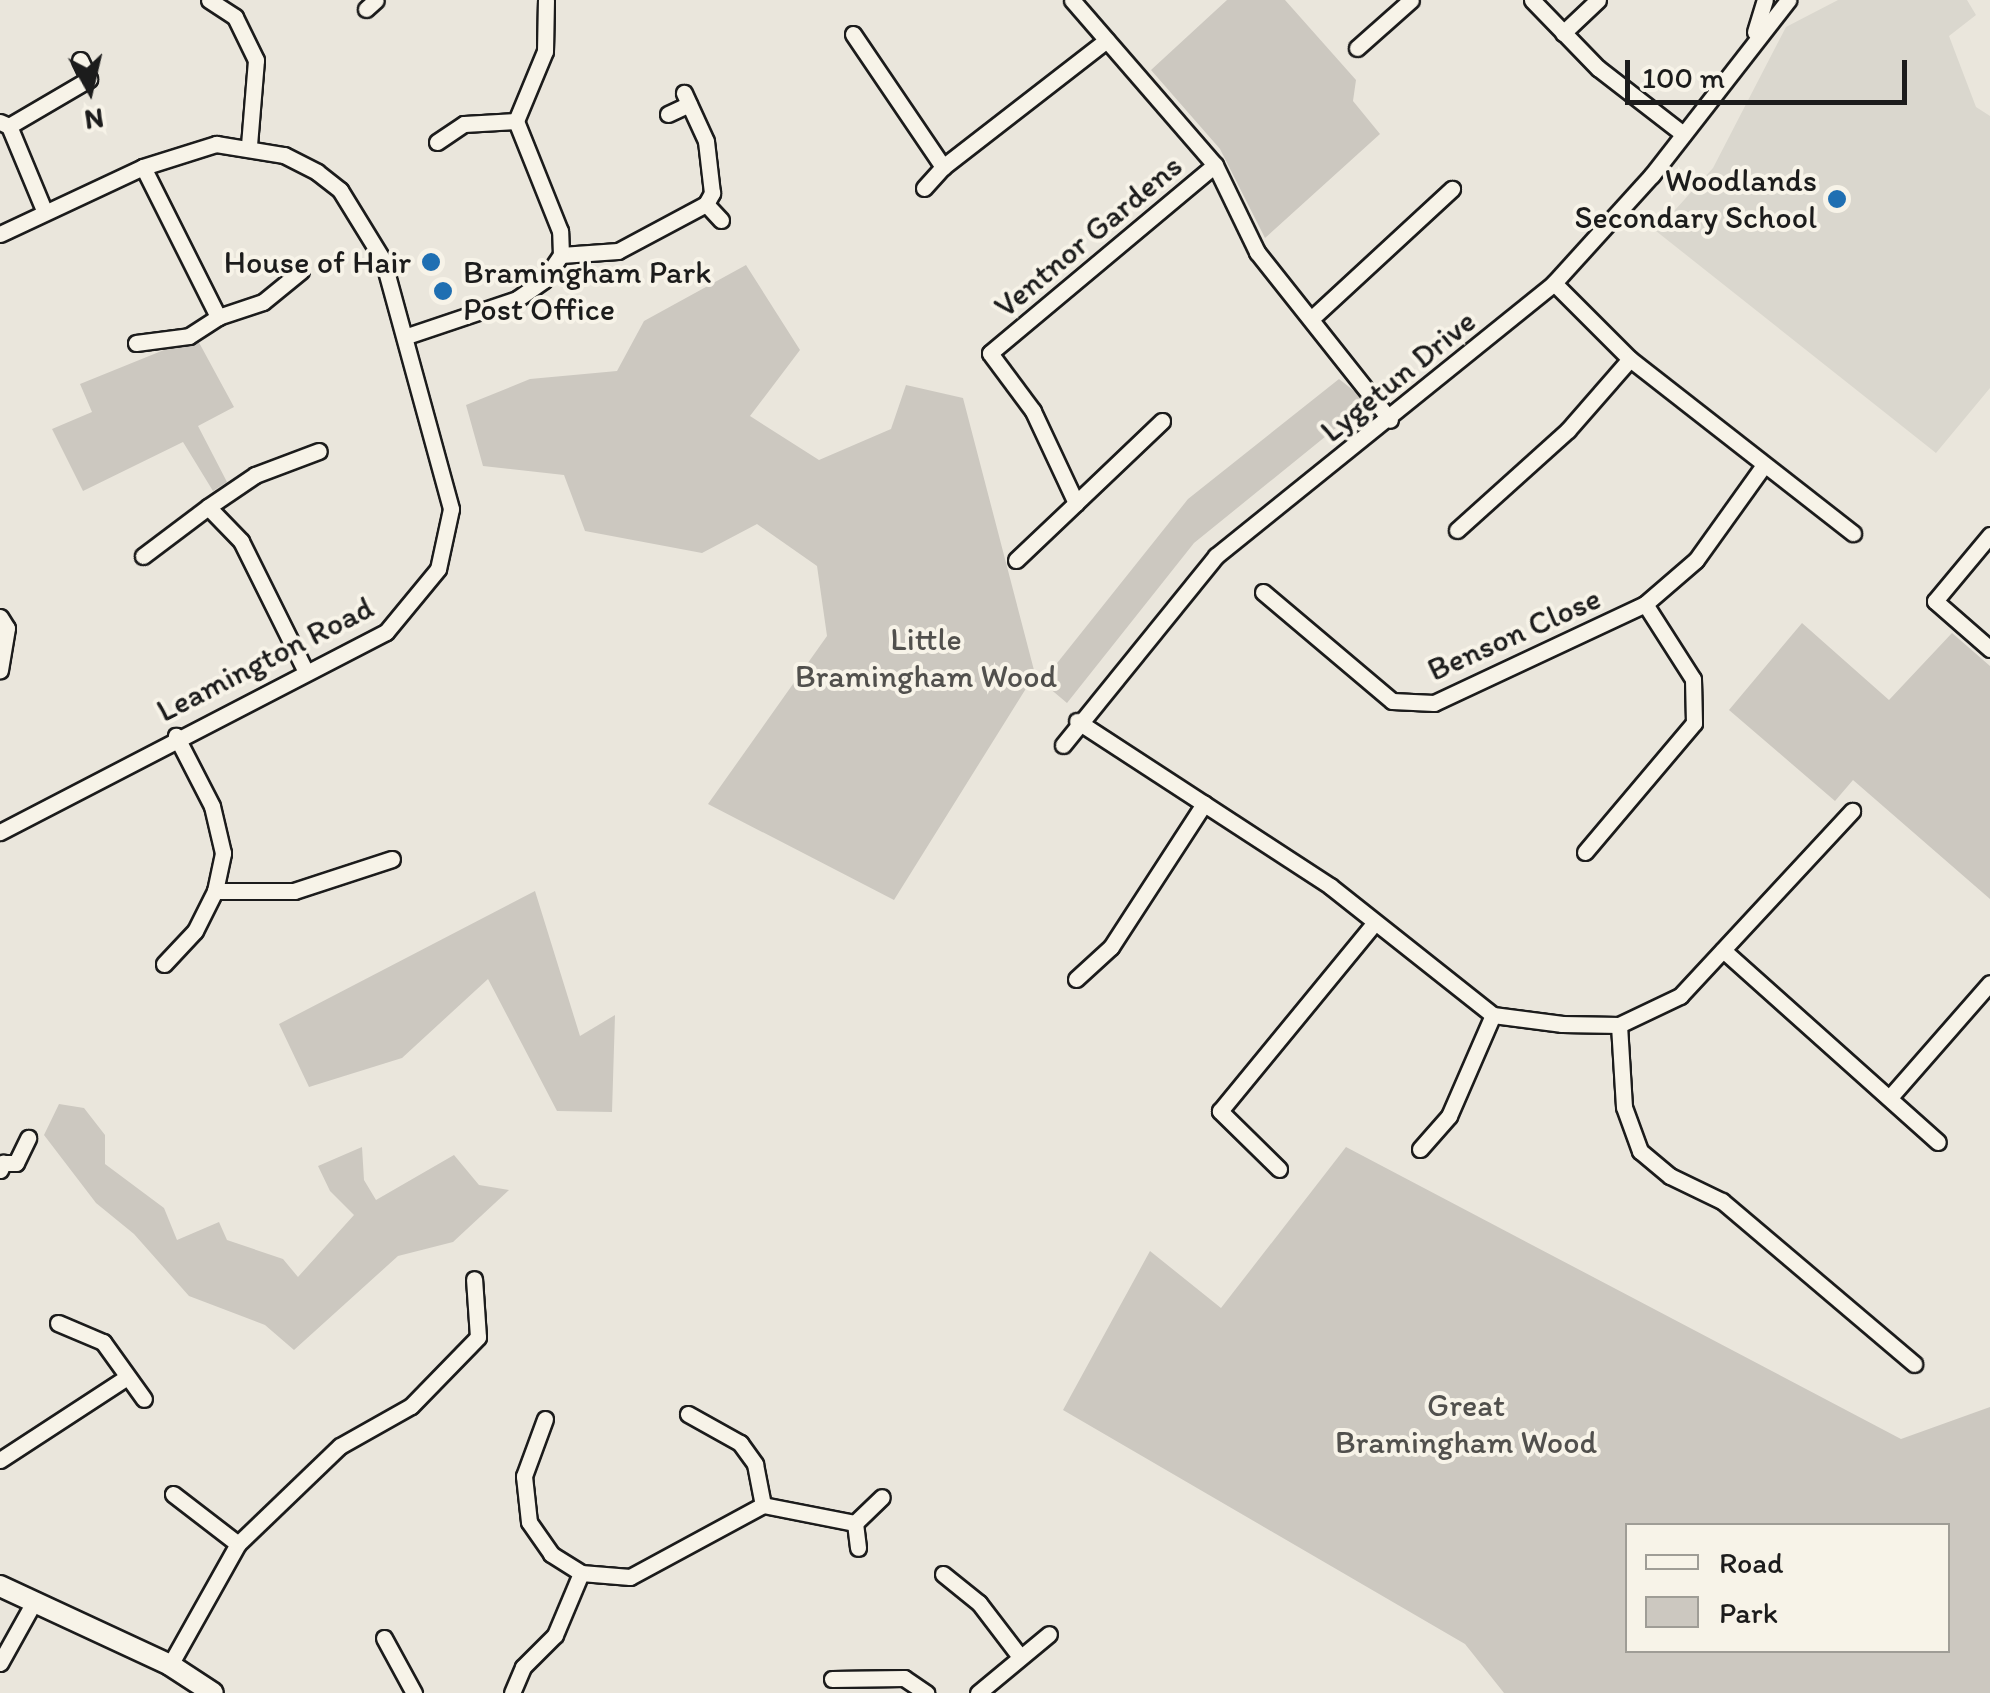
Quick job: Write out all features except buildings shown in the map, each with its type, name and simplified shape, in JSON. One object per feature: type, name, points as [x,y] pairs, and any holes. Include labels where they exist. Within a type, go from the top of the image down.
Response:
[{"type":"street","points":[[209,0],[235,17],[256,60],[250,146]]},
{"type":"street","points":[[408,336],[517,299],[544,280],[561,255],[560,231],[516,121],[546,51],[546,0]]},
{"type":"street","name":"Ventnor Gardens","points":[[1072,0],[1215,165],[1257,252],[1390,420]]},
{"type":"street","points":[[1358,48],[1411,0]]},
{"type":"street","points":[[1532,0],[1563,33],[1683,134]]},
{"type":"street","points":[[1563,33],[1598,0]]},
{"type":"street","points":[[1754,36],[1765,0]]},
{"type":"street","points":[[1754,36],[1788,0]]},
{"type":"street","points":[[853,34],[943,167]]},
{"type":"street","name":"Lygetun Drive","points":[[1063,746],[1077,721],[1216,556],[1390,420],[1554,283],[1683,134],[1754,36]]},
{"type":"street","points":[[924,188],[943,167],[1107,40]]},
{"type":"street","points":[[44,210],[4,124],[89,78],[80,60]]},
{"type":"street","points":[[561,255],[618,252],[706,204],[712,193],[706,140],[686,98],[668,114]]},
{"type":"street","points":[[437,142],[464,124],[516,121]]},
{"type":"street","name":"Leamington Road","points":[[0,234],[44,210],[143,167],[216,144],[250,146],[284,156],[340,190],[383,260],[449,482],[448,536],[438,569],[386,632],[176,736],[0,832]]},
{"type":"street","name":"Ventnor Gardens","points":[[1076,503],[1033,411],[990,353],[1215,165]]},
{"type":"street","points":[[143,167],[218,317]]},
{"type":"street","points":[[1310,319],[1452,190]]},
{"type":"street","points":[[706,204],[721,220]]},
{"type":"street","points":[[136,343],[189,336],[218,317],[263,302],[301,271]]},
{"type":"street","points":[[1554,283],[1630,360],[1853,533]]},
{"type":"street","points":[[1457,530],[1568,430],[1630,360]]},
{"type":"street","points":[[1016,560],[1162,420]]},
{"type":"street","points":[[142,556],[255,474],[319,451]]},
{"type":"street","name":"Benson Close","points":[[1263,592],[1392,702],[1434,702],[1644,604],[1696,560],[1764,465]]},
{"type":"street","points":[[208,507],[241,542],[306,672]]},
{"type":"street","points":[[1990,534],[1935,601],[1990,649]]},
{"type":"street","name":"Benson Close","points":[[1585,852],[1694,724],[1693,679],[1644,604]]},
{"type":"street","points":[[0,617],[6,628],[0,670]]},
{"type":"street","points":[[1077,721],[1330,886],[1374,925],[1492,1015],[1619,1025],[1680,996],[1852,811]]},
{"type":"street","points":[[164,964],[195,930],[215,891],[222,853],[212,806],[176,736]]},
{"type":"street","points":[[1076,979],[1111,948],[1204,804]]},
{"type":"street","points":[[215,891],[294,891],[392,859]]},
{"type":"street","points":[[1279,1169],[1220,1111],[1374,925]]},
{"type":"street","points":[[1723,950],[1891,1096],[1938,1142]]},
{"type":"street","points":[[1891,1096],[1990,983]]},
{"type":"street","points":[[1420,1148],[1449,1116],[1492,1015]]},
{"type":"street","points":[[1619,1025],[1624,1107],[1640,1151],[1670,1176],[1722,1201],[1844,1300],[1914,1364]]},
{"type":"street","points":[[1,1166],[16,1163],[28,1138]]},
{"type":"street","points":[[170,1665],[238,1544],[340,1446],[411,1406],[478,1336],[474,1279]]},
{"type":"street","points":[[58,1324],[103,1342],[144,1399]]},
{"type":"street","points":[[0,1460],[126,1378]]},
{"type":"street","points":[[688,1414],[740,1443],[755,1464],[763,1505]]},
{"type":"street","points":[[546,1419],[524,1476],[529,1522],[551,1554],[581,1573],[630,1577],[763,1505],[855,1524]]},
{"type":"street","points":[[173,1494],[238,1544]]},
{"type":"street","points":[[855,1524],[882,1497]]},
{"type":"street","points":[[855,1524],[858,1548]]},
{"type":"street","points":[[512,1693],[524,1667],[555,1635],[581,1573]]},
{"type":"street","points":[[943,1574],[979,1604],[1018,1654]]},
{"type":"street","points":[[0,1586],[170,1665],[213,1693]]},
{"type":"street","points":[[0,1662],[34,1602]]},
{"type":"street","points":[[978,1693],[1018,1654],[1048,1634]]},
{"type":"street","points":[[384,1638],[414,1693]]},
{"type":"street","points":[[832,1679],[904,1678],[926,1693]]},
{"type":"shaded area","name":"Woodlands Secondary School","points":[[1838,0],[1967,0],[1976,15],[1949,36],[1976,107],[1990,116],[1990,388],[1936,453],[1656,231],[1713,168],[1786,27]]},
{"type":"green space","points":[[1227,0],[1285,0],[1356,80],[1353,101],[1380,134],[1265,238],[1220,149],[1151,70]]},
{"type":"green space","name":"Little Bramingham Wood","points":[[746,265],[800,350],[750,416],[819,460],[891,429],[906,385],[963,398],[1035,674],[894,900],[708,804],[827,636],[817,566],[757,524],[702,553],[585,531],[564,475],[483,466],[466,405],[530,379],[617,371],[644,321]]},
{"type":"green space","points":[[196,337],[234,407],[198,426],[227,482],[213,491],[183,442],[83,491],[52,429],[92,412],[80,384]]},
{"type":"green space","points":[[1339,379],[1368,402],[1194,543],[1067,703],[1042,682],[1188,499]]},
{"type":"green space","points":[[1802,623],[1889,700],[1952,633],[1990,666],[1990,899],[1853,780],[1835,801],[1729,710]]},
{"type":"green space","points":[[535,891],[580,1036],[615,1015],[612,1112],[557,1111],[488,979],[402,1058],[309,1087],[279,1024]]},
{"type":"green space","points":[[59,1104],[84,1108],[105,1135],[105,1164],[164,1208],[177,1240],[219,1222],[227,1240],[283,1259],[298,1277],[354,1215],[330,1191],[318,1166],[362,1147],[364,1180],[376,1200],[454,1155],[479,1185],[509,1190],[453,1242],[398,1256],[294,1350],[265,1325],[189,1296],[134,1234],[96,1203],[44,1135]]},
{"type":"green space","name":"Great Bramingham Wood","points":[[1346,1147],[1901,1439],[1990,1407],[1990,1693],[1504,1693],[1465,1644],[1063,1410],[1150,1251],[1221,1308]]},
{"type":"place","name":"Woodlands Secondary School","points":[[1837,199]]},
{"type":"place","name":"House of Hair","points":[[431,262]]},
{"type":"place","name":"Bramingham Park Post Office","points":[[443,291]]}]
